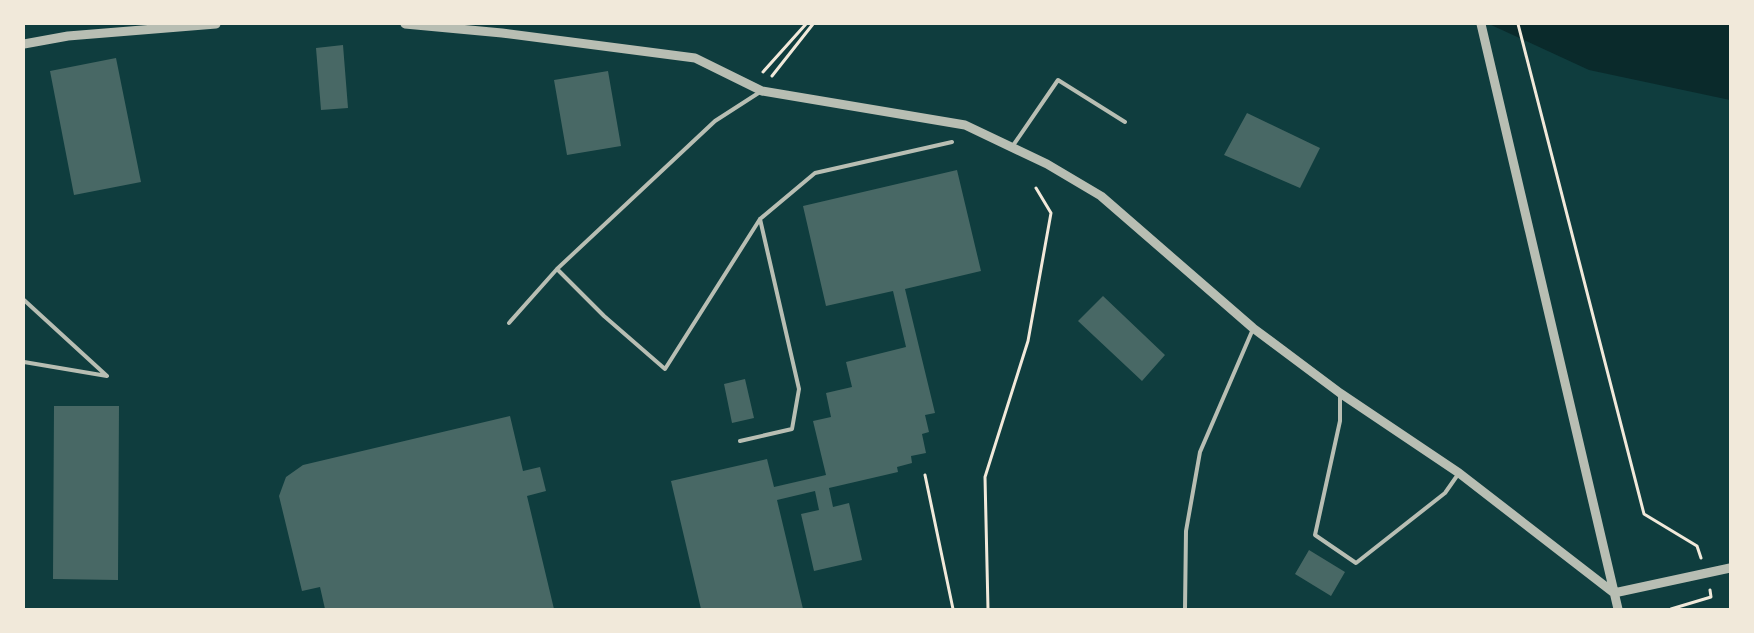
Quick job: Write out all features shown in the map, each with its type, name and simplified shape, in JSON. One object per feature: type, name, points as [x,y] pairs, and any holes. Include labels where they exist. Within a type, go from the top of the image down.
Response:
[{"type":"street","points":[[24,44],[68,36],[216,24]]},
{"type":"street","points":[[405,24],[502,33],[695,58],[762,91],[965,125],[1011,149],[1047,164],[1101,196],[1253,328],[1340,393],[1459,473],[1614,593]]},
{"type":"street","points":[[1481,24],[1618,609]]},
{"type":"street","points":[[1614,593],[1730,568]]},
{"type":"lane","points":[[1011,149],[1058,80],[1125,122]]},
{"type":"lane","points":[[509,323],[557,269],[715,121],[762,91]]},
{"type":"lane","points":[[557,269],[604,316],[665,369],[760,218],[815,173],[952,142]]},
{"type":"lane","points":[[740,441],[792,429],[799,389],[760,218]]},
{"type":"lane","points":[[24,300],[107,376],[24,362]]},
{"type":"lane","points":[[1185,609],[1186,531],[1200,452],[1253,328]]},
{"type":"lane","points":[[1340,393],[1340,421],[1315,535],[1356,563],[1445,493],[1459,473]]},
{"type":"path","points":[[752,86],[806,24]]},
{"type":"path","points":[[762,91],[781,63],[813,24]]},
{"type":"path","points":[[1518,24],[1644,514],[1697,546],[1706,573],[1711,597],[1671,609]]},
{"type":"path","points":[[988,609],[985,477],[1028,342],[1051,213],[1036,188]]},
{"type":"path","points":[[925,475],[953,609]]},
{"type":"water","points":[[1489,24],[1730,24],[1730,100],[1589,70]]},
{"type":"building","points":[[343,45],[348,108],[321,110],[316,48]]},
{"type":"building","points":[[116,58],[141,182],[74,195],[50,71]]},
{"type":"building","points":[[608,71],[621,146],[567,155],[554,80]]},
{"type":"building","points":[[1247,113],[1320,148],[1300,188],[1224,155]]},
{"type":"building","points":[[957,170],[981,271],[905,289],[935,413],[925,415],[929,432],[922,434],[926,453],[911,456],[912,463],[897,467],[898,472],[829,488],[833,507],[849,503],[862,560],[814,571],[801,514],[819,510],[815,491],[777,500],[803,609],[701,609],[671,481],[767,459],[774,487],[826,475],[813,421],[831,417],[826,393],[852,387],[846,362],[906,347],[893,291],[826,306],[803,206]]},
{"type":"building","points":[[1103,296],[1165,355],[1142,381],[1078,321]]},
{"type":"building","points":[[745,379],[754,418],[732,423],[724,384]]},
{"type":"building","points":[[54,406],[119,406],[118,580],[53,579]]},
{"type":"building","points":[[510,416],[523,471],[540,467],[546,491],[527,496],[554,609],[325,609],[320,587],[302,591],[279,496],[286,477],[303,465]]},
{"type":"building","points":[[1309,550],[1345,572],[1331,596],[1295,574]]}]
